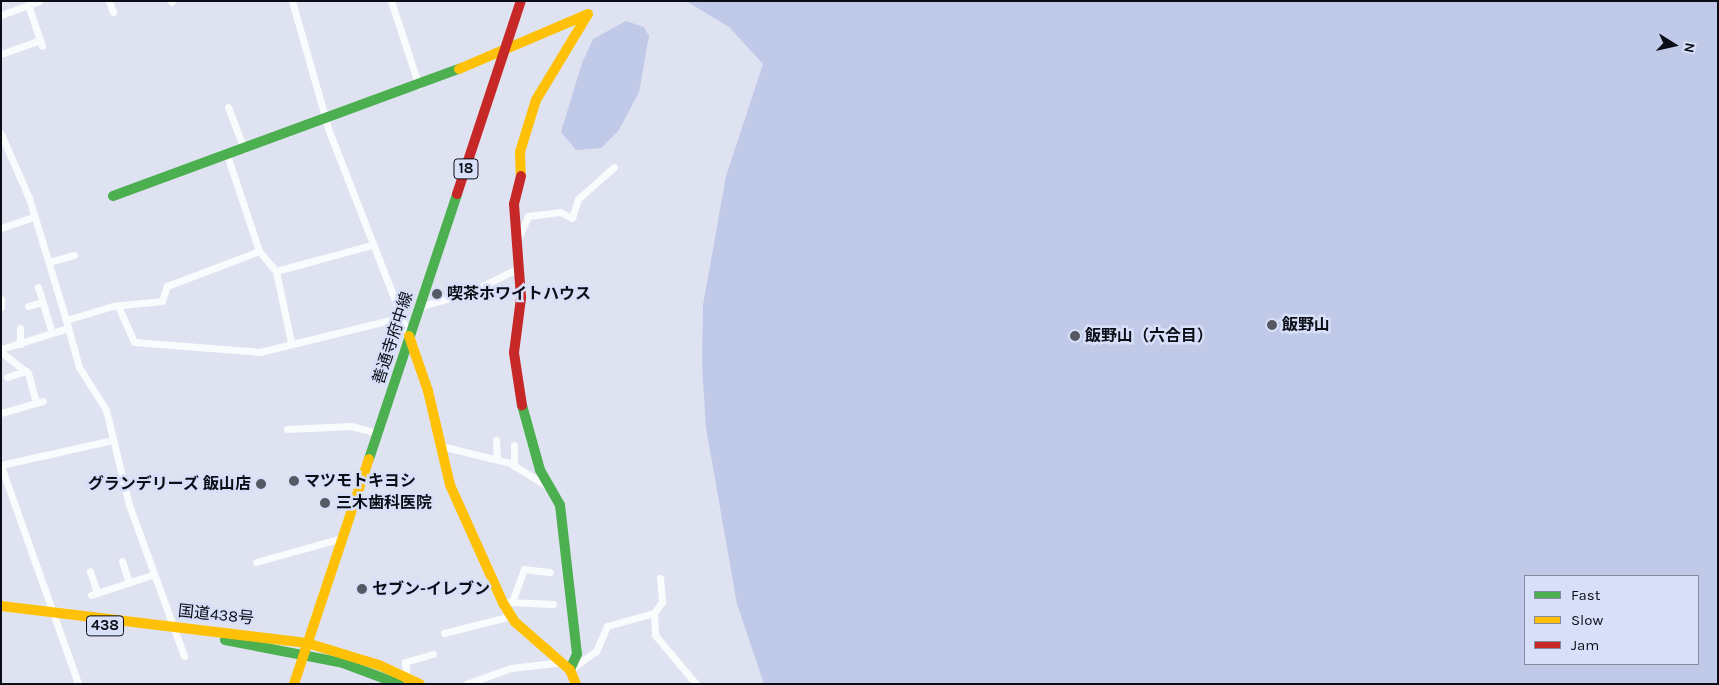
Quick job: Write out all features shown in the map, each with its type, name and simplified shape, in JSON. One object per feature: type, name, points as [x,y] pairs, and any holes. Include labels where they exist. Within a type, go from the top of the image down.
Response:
[{"type":"main road","name":"善通寺府中線","points":[[294,684],[521,1]]},
{"type":"main road","points":[[113,196],[227,156],[325,118],[419,86],[504,52],[588,14],[531,114],[520,152],[520,183],[514,204],[521,298],[514,353],[516,385],[547,486],[560,505],[577,654],[567,666]]},
{"type":"main road","points":[[409,336],[441,446],[452,492],[507,602],[511,616],[567,666],[576,684]]},
{"type":"main road","name":"国道438号","points":[[1,606],[54,616],[307,643],[403,680]]},
{"type":"main road","name":"国道438号","points":[[1,614],[54,616]]},
{"type":"main road","name":"国道438号","points":[[175,630],[304,654],[420,684]]},
{"type":"street","points":[[1,15],[39,1]]},
{"type":"street","points":[[109,1],[113,12]]},
{"type":"street","points":[[292,1],[325,118],[398,318],[409,336]]},
{"type":"street","points":[[391,1],[419,86]]},
{"type":"street","points":[[1,54],[41,43],[28,5]]},
{"type":"street","points":[[228,107],[244,149]]},
{"type":"street","points":[[1,134],[35,216],[80,367],[106,410],[152,575],[184,656]]},
{"type":"street","points":[[227,156],[259,251],[276,271],[291,342]]},
{"type":"street","points":[[517,240],[528,216],[560,212],[572,218],[578,199],[614,167]]},
{"type":"street","points":[[1,228],[35,216]]},
{"type":"street","points":[[276,271],[372,245]]},
{"type":"street","points":[[66,320],[162,301],[167,286],[259,251]]},
{"type":"street","points":[[49,262],[74,255]]},
{"type":"street","points":[[419,307],[470,292],[518,269]]},
{"type":"street","points":[[38,288],[52,333]]},
{"type":"street","points":[[1,299],[1,307]]},
{"type":"street","points":[[28,306],[42,302]]},
{"type":"street","points":[[119,308],[134,342],[260,352],[291,342],[398,318]]},
{"type":"street","points":[[20,328],[20,344]]},
{"type":"street","points":[[1,350],[68,328]]},
{"type":"street","points":[[1,350],[26,372],[39,402],[2,413]]},
{"type":"street","points":[[6,377],[26,372]]},
{"type":"street","points":[[287,429],[351,426],[378,433]]},
{"type":"street","points":[[78,684],[1,465],[113,440]]},
{"type":"street","points":[[496,440],[497,458]]},
{"type":"street","points":[[514,445],[514,466]]},
{"type":"street","points":[[441,446],[497,458],[547,486]]},
{"type":"street","points":[[256,562],[342,538]]},
{"type":"street","points":[[122,560],[129,582]]},
{"type":"street","points":[[550,572],[524,568],[507,602],[553,604]]},
{"type":"street","points":[[90,570],[94,593],[152,575]]},
{"type":"street","points":[[466,684],[511,668],[567,666],[596,651],[607,626],[654,613],[662,602],[660,578]]},
{"type":"street","points":[[654,613],[655,635],[696,684]]},
{"type":"street","points":[[444,633],[511,616]]},
{"type":"street","points":[[403,680],[405,662],[433,654]]},
{"type":"shaded area","points":[[686,1],[1718,1],[1718,684],[764,684],[737,604],[706,428],[702,365],[703,305],[726,176],[763,64],[729,27]]},
{"type":"shaded area","points":[[626,21],[644,27],[649,36],[639,92],[619,130],[601,148],[576,150],[561,132],[582,63],[593,39]]},
{"type":"traffic: fast","points":[[113,196],[459,69]]},
{"type":"traffic: fast","points":[[369,459],[457,194]]},
{"type":"traffic: fast","points":[[522,405],[540,470],[560,505],[577,654],[570,670]]},
{"type":"traffic: fast","points":[[225,640],[343,663],[399,684]]},
{"type":"traffic: slow","points":[[459,69],[588,14],[536,100],[520,152],[521,176]]},
{"type":"traffic: slow","points":[[409,336],[428,391],[450,485],[503,603],[515,622],[570,670],[576,684]]},
{"type":"traffic: slow","points":[[294,684],[369,459]]},
{"type":"traffic: slow","points":[[1,606],[307,643],[379,665],[420,684]]},
{"type":"traffic: jam","points":[[457,194],[521,1]]},
{"type":"traffic: jam","points":[[521,176],[514,204],[521,298],[514,353],[522,405]]},
{"type":"place","name":"喫茶ホワイトハウス","points":[[437,294]]},
{"type":"place","name":"飯野山","points":[[1272,325]]},
{"type":"place","name":"飯野山（六合目）","points":[[1075,336]]},
{"type":"place","name":"マツモトキヨシ","points":[[294,481]]},
{"type":"place","name":"グランデリーズ 飯山店","points":[[261,484]]},
{"type":"place","name":"三木歯科医院","points":[[325,503]]},
{"type":"place","name":"セブン-イレブン","points":[[362,589]]}]
